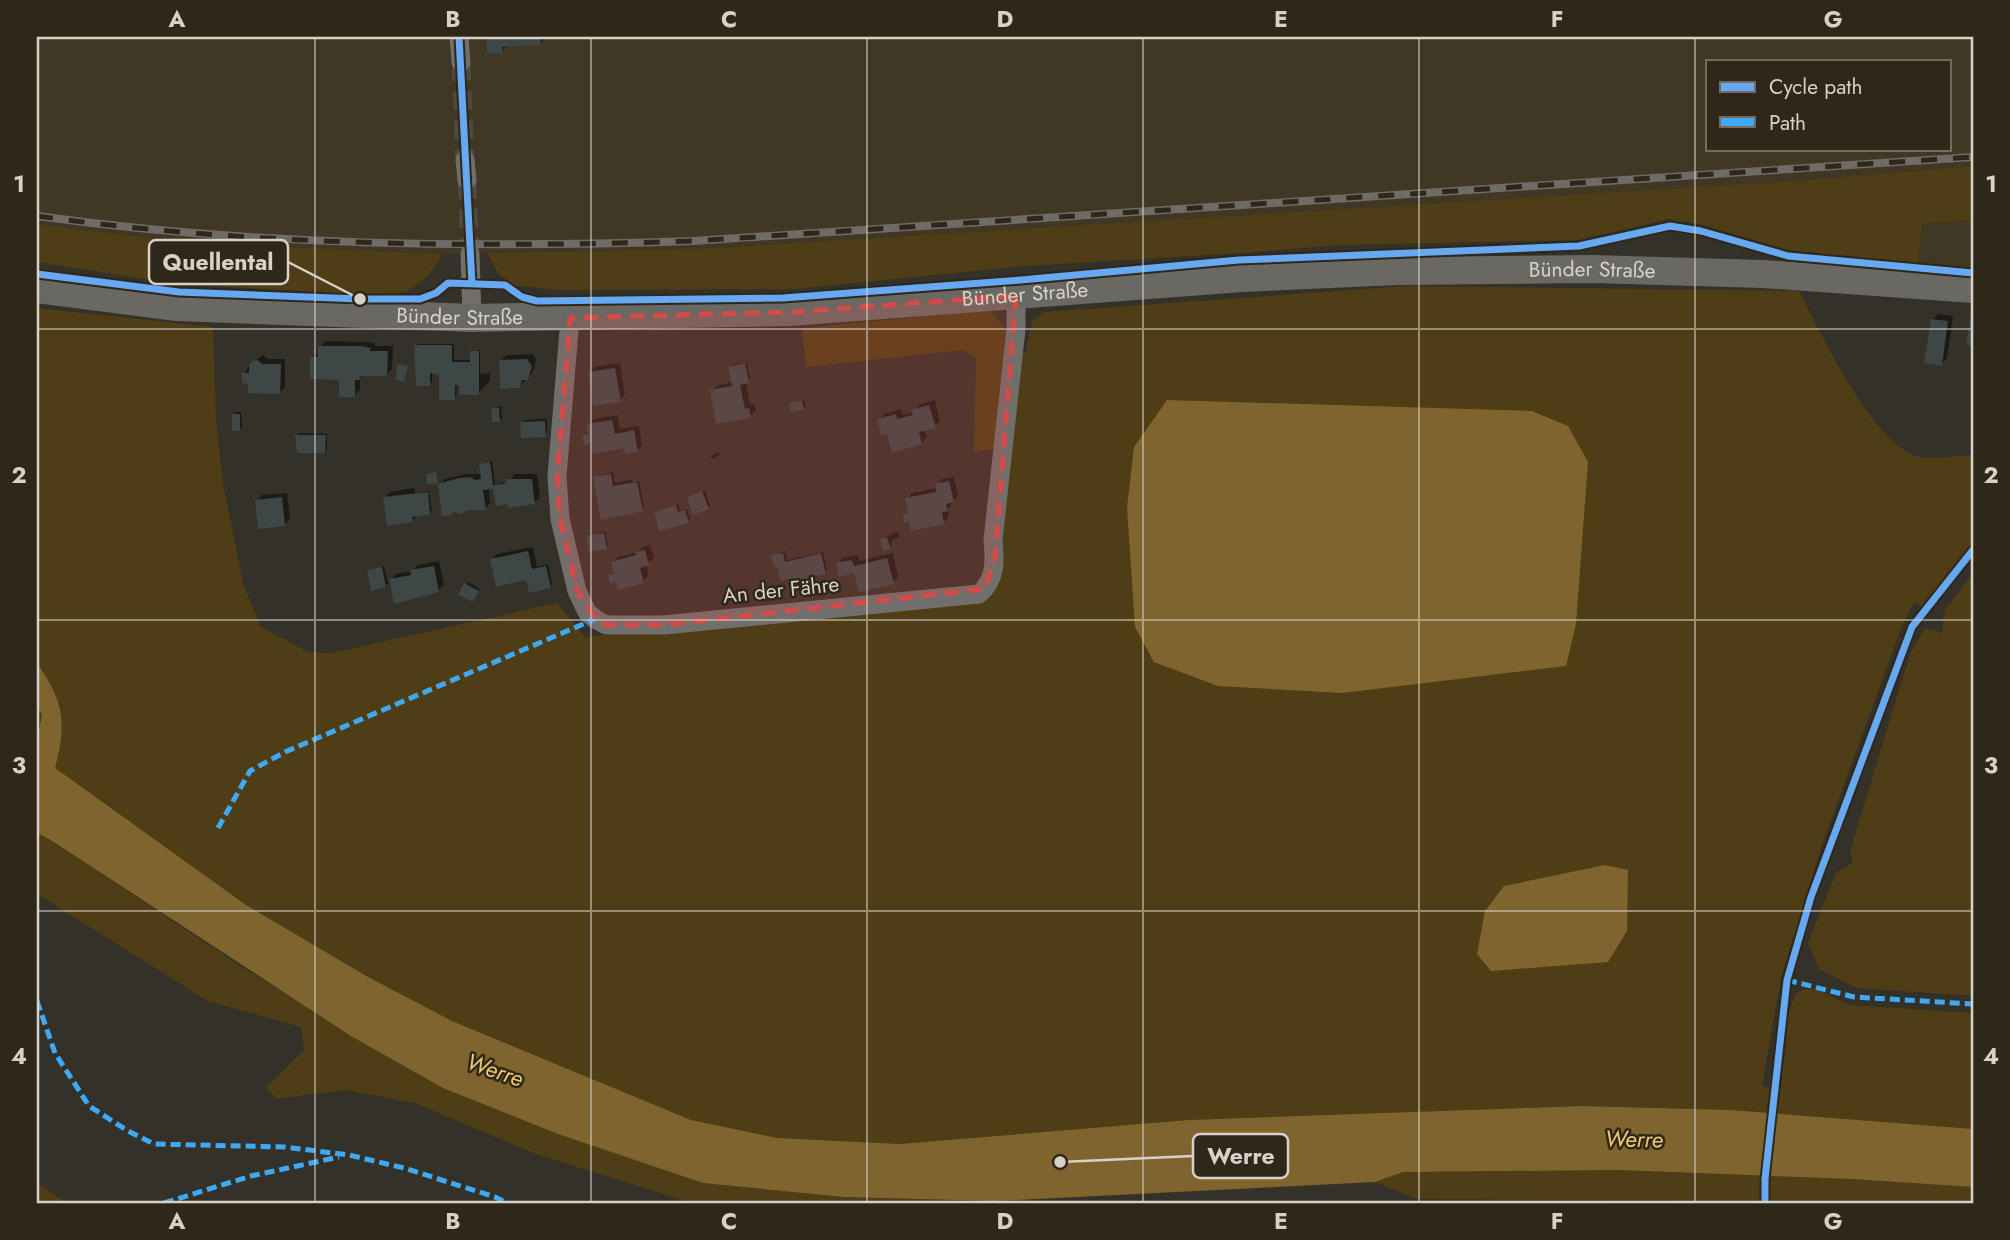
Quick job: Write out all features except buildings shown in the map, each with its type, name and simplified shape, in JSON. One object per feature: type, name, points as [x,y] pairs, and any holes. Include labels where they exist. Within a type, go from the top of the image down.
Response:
[{"type":"main road","name":"Bünder Straße","points":[[37,289],[177,307],[472,318],[790,312],[1241,278],[1398,271],[1592,269],[1763,274],[1973,289]]},
{"type":"street","points":[[459,37],[461,62]]},
{"type":"street","points":[[470,254],[472,318]]},
{"type":"street","name":"An der Fähre","points":[[570,318],[557,477],[560,519],[577,591],[587,612],[606,625],[664,625],[979,594],[985,589],[992,575],[995,559],[993,540],[1016,329],[1016,296]]},
{"type":"highlighted area","points":[[1016,296],[995,559],[985,589],[664,625],[606,625],[595,619],[577,591],[560,519],[557,476],[570,318],[790,312]]},
{"type":"shaded area","points":[[37,37],[1973,37],[1973,166],[1796,181],[697,249],[441,254],[231,245],[96,234],[37,224]]},
{"type":"shaded area","points":[[1973,166],[1973,221],[1922,223],[1918,264],[1788,250],[1703,225],[1669,219],[1578,240],[1341,245],[1026,266],[794,289],[559,290],[513,285],[498,273],[487,253],[697,249],[1796,181]]},
{"type":"shaded area","points":[[1973,221],[1973,268],[1918,264],[1922,223]]},
{"type":"shaded area","points":[[37,224],[137,237],[442,256],[427,277],[406,292],[370,295],[177,284],[37,262]]},
{"type":"shaded area","points":[[1407,286],[1799,291],[1848,383],[1864,407],[1898,445],[1920,457],[1973,455],[1973,544],[1921,606],[1914,602],[1901,628],[1822,845],[1781,978],[1762,1086],[1781,1090],[1788,1016],[1795,994],[1804,989],[1818,990],[1849,1005],[1973,1013],[1973,1129],[1731,1110],[1582,1106],[1189,1120],[900,1144],[777,1138],[691,1120],[452,1021],[367,977],[246,905],[37,757],[37,308],[213,327],[216,418],[223,484],[244,586],[261,627],[308,652],[331,653],[557,603],[585,637],[983,597],[1010,446],[974,452],[976,358],[963,350],[806,367],[802,328],[990,310],[1025,354],[1032,322],[1044,312]],"holes":[[[1167,400],[1338,406],[1127,507],[1134,447]]]},
{"type":"shaded area","points":[[1973,573],[1973,996],[1857,988],[1819,969],[1808,943],[1836,873],[1853,863],[1850,851],[1910,654],[1925,628],[1942,633],[1945,610]]},
{"type":"shaded area","points":[[37,833],[245,969],[443,1088],[558,1134],[703,1183],[843,1197],[994,1201],[1027,1199],[1027,1203],[692,1203],[536,1154],[415,1103],[345,1090],[276,1099],[266,1087],[304,1050],[301,1027],[208,1001],[37,894]]},
{"type":"shaded area","points":[[1619,1170],[1851,1179],[1973,1187],[1973,1203],[1416,1199],[1375,1182],[1403,1172]]},
{"type":"shaded area","points":[[37,1183],[67,1203],[37,1203]]},
{"type":"water","points":[[1167,400],[1532,411],[1568,426],[1588,462],[1576,624],[1566,666],[1342,693],[1218,686],[1154,662],[1135,627],[1127,507],[1134,447]]},
{"type":"water","points":[[37,663],[53,690],[61,713],[61,738],[55,768],[246,905],[368,977],[452,1021],[691,1120],[777,1138],[900,1144],[1189,1120],[1582,1106],[1731,1110],[1973,1129],[1973,1187],[1851,1179],[1619,1170],[1403,1172],[1375,1182],[994,1201],[843,1197],[703,1183],[558,1134],[443,1088],[351,1036],[37,833],[37,743],[42,714],[37,707]]},
{"type":"water","points":[[1605,865],[1628,870],[1627,931],[1608,962],[1491,971],[1477,954],[1485,911],[1504,886]]},
{"type":"tunnel","points":[[461,62],[465,160]]},
{"type":"tunnel","points":[[467,180],[470,254]]},
{"type":"railway","points":[[37,216],[200,234],[282,239],[446,244],[693,241],[1973,157]]},
{"type":"marked path","points":[[218,828],[250,771],[285,752],[595,619]]},
{"type":"marked path","points":[[1787,980],[1854,997],[1973,1004]]},
{"type":"marked path","points":[[37,1001],[55,1053],[89,1106],[154,1144],[285,1147],[349,1155],[404,1168],[507,1203]]},
{"type":"marked path","points":[[164,1203],[251,1176],[339,1157]]},
{"type":"cycle path","points":[[459,37],[472,284]]},
{"type":"cycle path","points":[[37,274],[179,292],[360,299],[420,299],[436,293],[448,283],[505,285],[522,297],[537,301],[783,298],[1239,260],[1579,246],[1670,226],[1701,231],[1788,256],[1973,273]]},
{"type":"cycle path","points":[[1765,1203],[1765,1179],[1787,980],[1811,897],[1912,627],[1973,550]]},
{"type":"place","name":"Quellental","points":[[360,299]]},
{"type":"place","name":"Werre","points":[[1060,1162]]}]
